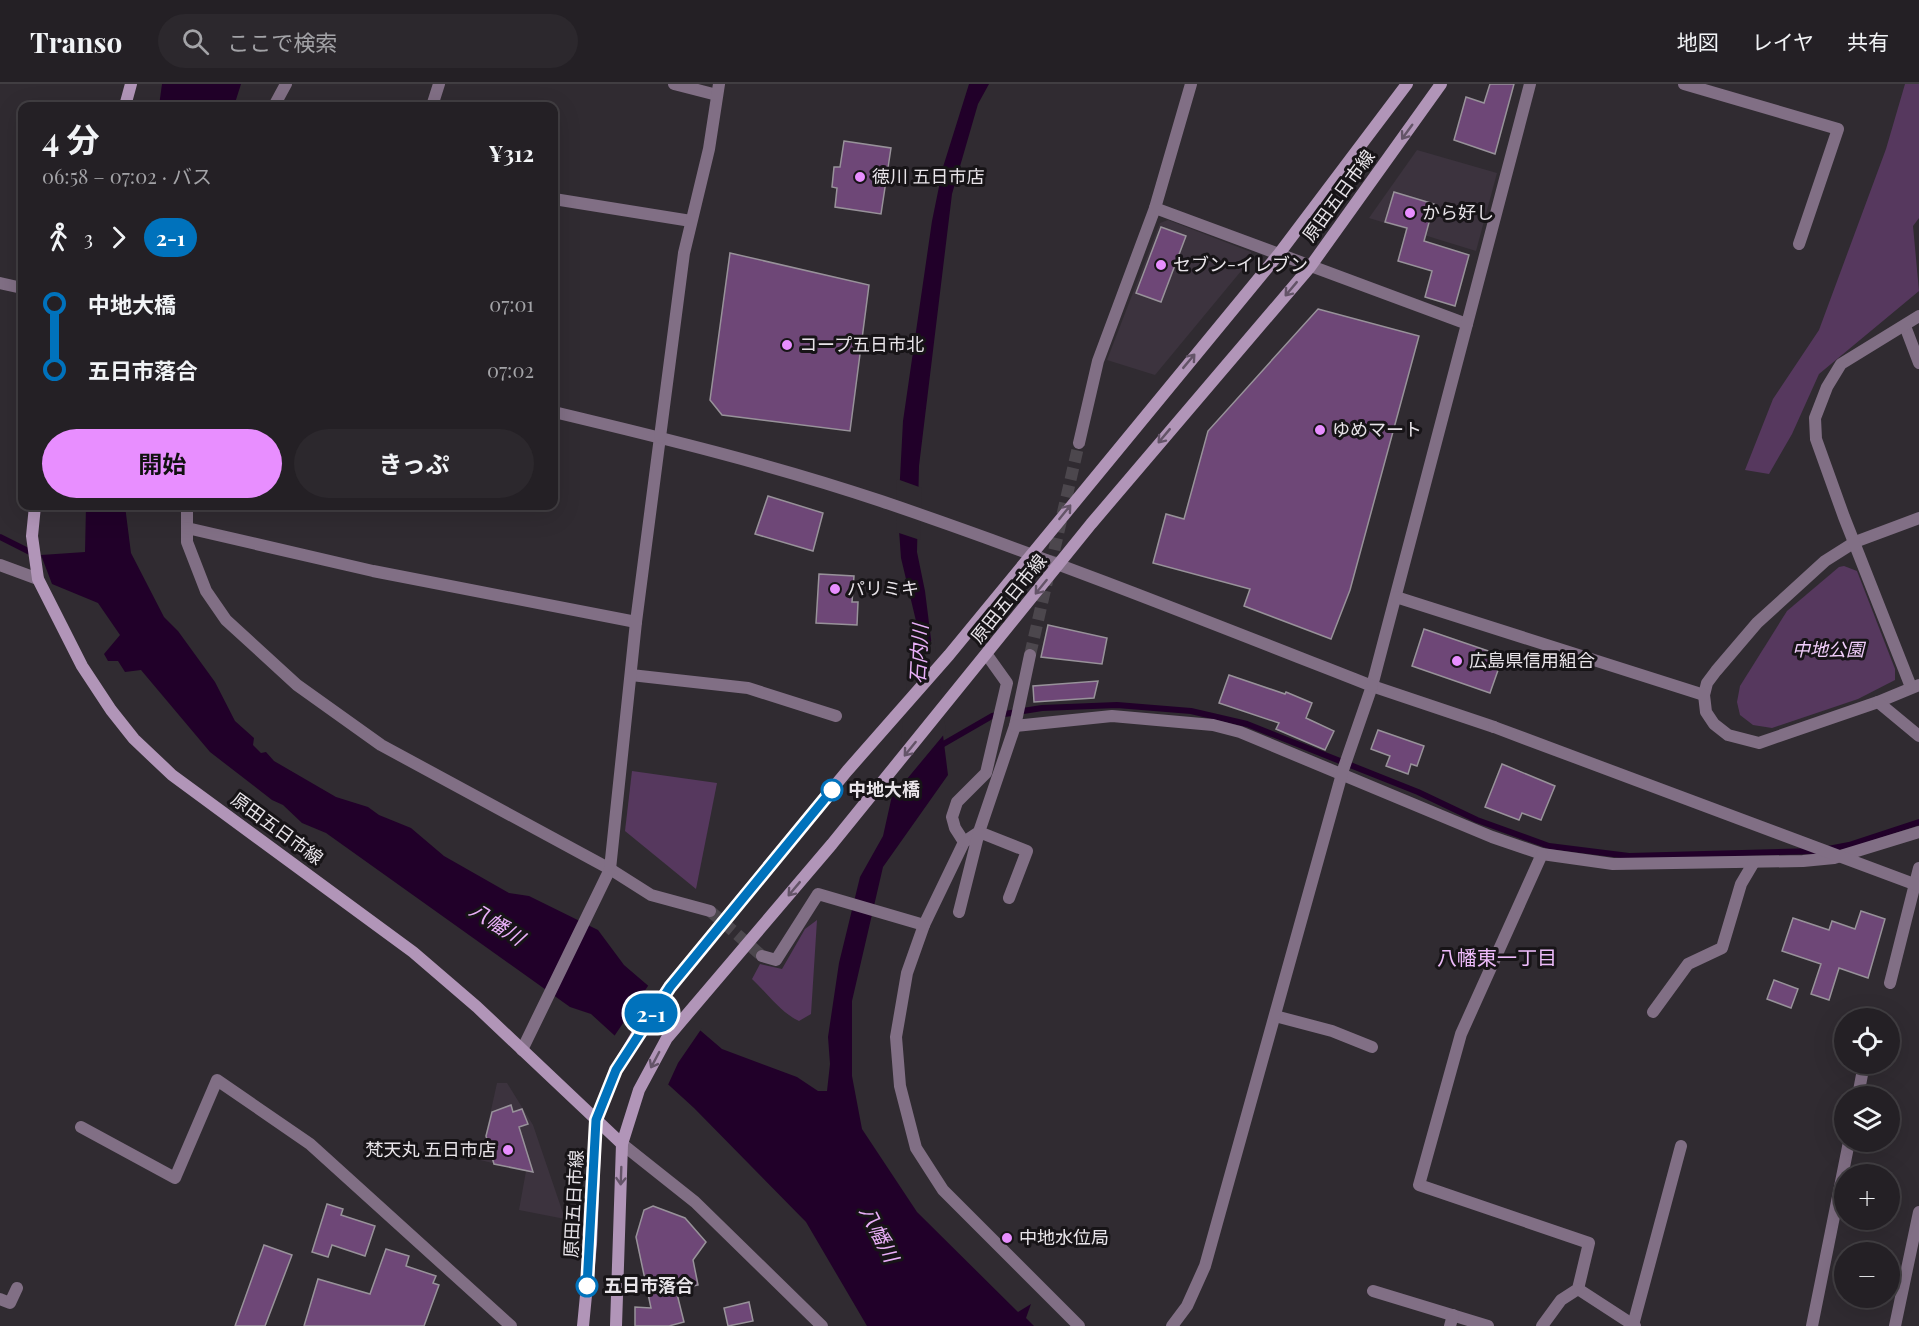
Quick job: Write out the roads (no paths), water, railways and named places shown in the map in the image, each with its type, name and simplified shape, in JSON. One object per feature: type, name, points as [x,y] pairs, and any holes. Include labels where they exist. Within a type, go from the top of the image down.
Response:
[{"type":"main road","points":[[126,102],[131,84]]},
{"type":"main road","name":"原田五日市線","points":[[583,1326],[591,1244],[596,1120],[613,1078],[642,1026],[847,771],[949,655],[1278,255],[1407,84]]},
{"type":"main road","name":"原田五日市線","points":[[616,1326],[622,1144],[636,1099],[666,1038],[832,844],[1091,524],[1310,267],[1441,84]]},
{"type":"main road","name":"原田五日市線","points":[[35,510],[32,536],[36,574],[82,666],[111,710],[134,738],[172,775],[413,952],[622,1144]]},
{"type":"street","points":[[276,102],[286,84]]},
{"type":"street","points":[[433,102],[439,84]]},
{"type":"street","points":[[522,1050],[597,890],[610,868],[636,622],[660,437],[691,221],[709,149],[718,90],[674,84]]},
{"type":"street","points":[[1079,443],[1098,361],[1155,208],[1191,84]]},
{"type":"street","points":[[1172,1326],[1187,1306],[1205,1266],[1344,767],[1372,686],[1530,84]]},
{"type":"street","points":[[1684,84],[1838,129],[1799,244]]},
{"type":"street","points":[[558,200],[691,221]]},
{"type":"street","points":[[1155,208],[1467,324]]},
{"type":"street","points":[[0,283],[18,287]]},
{"type":"street","points":[[1919,316],[1905,327],[1841,364],[1827,387],[1815,418],[1816,439],[1855,542],[1915,686],[1878,702],[1759,743],[1728,735],[1714,724],[1706,712],[1704,695],[1707,684],[1764,615],[1825,561],[1855,542],[1919,518]]},
{"type":"street","points":[[1905,327],[1919,363]]},
{"type":"street","points":[[558,413],[660,437],[881,501],[1059,565],[1372,686],[1494,727],[1919,886]]},
{"type":"street","points":[[187,510],[188,543],[206,591],[226,620],[297,685],[381,745],[610,868],[651,895],[710,911]]},
{"type":"street","points":[[187,528],[373,571],[636,622]]},
{"type":"street","points":[[0,565],[36,574]]},
{"type":"street","points":[[1396,597],[1704,695]]},
{"type":"street","points":[[964,842],[955,828],[952,817],[957,802],[986,773],[1007,683],[987,655]]},
{"type":"street","points":[[959,912],[979,832],[1016,723],[1030,655]]},
{"type":"street","points":[[631,675],[747,688],[836,716]]},
{"type":"street","points":[[1878,702],[1919,736]]},
{"type":"street","points":[[1016,723],[1112,716],[1213,725],[1344,767],[1492,837],[1542,854],[1613,864],[1754,862],[1834,858],[1919,831]]},
{"type":"street","points":[[979,832],[964,842],[924,925],[908,973],[896,1037],[900,1086],[916,1148],[943,1190],[1079,1326]]},
{"type":"street","points":[[979,832],[1027,851],[1009,898]]},
{"type":"street","points":[[1542,854],[1461,1034],[1419,1185],[1589,1243],[1578,1289],[1561,1300],[1542,1326]]},
{"type":"street","points":[[1653,1012],[1688,964],[1722,948],[1741,884],[1754,862]]},
{"type":"street","points":[[1890,983],[1919,868]]},
{"type":"street","points":[[762,956],[776,960],[818,894],[924,925]]},
{"type":"street","points":[[1275,1016],[1332,1031],[1372,1047]]},
{"type":"street","points":[[81,1128],[175,1178],[217,1080],[310,1144],[512,1326]]},
{"type":"street","points":[[622,1144],[695,1202],[817,1324]]},
{"type":"street","points":[[1578,1289],[1634,1325],[1681,1146]]},
{"type":"street","points":[[1812,1326],[1847,1152]]},
{"type":"street","points":[[1895,1326],[1919,1212]]},
{"type":"street","points":[[0,1299],[10,1303],[17,1288]]},
{"type":"street","points":[[1373,1290],[1452,1320],[1488,1326]]},
{"type":"water","points":[[162,84],[241,84],[235,102],[160,102]]},
{"type":"water","points":[[969,84],[989,84],[978,104],[952,194],[919,466],[917,552],[925,591],[948,775],[883,867],[852,1001],[852,1076],[862,1129],[917,1212],[1018,1312],[1031,1304],[1026,1318],[1034,1326],[867,1326],[806,1222],[694,1108],[591,1014],[570,1007],[326,833],[302,823],[283,805],[272,800],[210,752],[141,670],[125,672],[118,661],[108,661],[104,654],[120,635],[98,603],[52,584],[41,555],[85,552],[86,510],[126,510],[131,553],[164,617],[178,631],[215,682],[235,721],[254,738],[253,745],[261,753],[266,752],[274,761],[336,797],[368,807],[379,815],[411,828],[444,856],[509,893],[529,896],[598,930],[624,965],[722,1049],[797,1077],[818,1091],[827,1091],[830,1064],[828,1037],[839,963],[860,877],[883,836],[904,742],[916,621],[901,558],[898,516],[903,421],[932,221],[943,167]]},
{"type":"waterway","points":[[0,537],[34,554]]},
{"type":"waterway","points":[[940,746],[992,716],[1042,708],[1117,705],[1191,711],[1247,724],[1418,792],[1477,820],[1549,846],[1629,856],[1818,851]]},
{"type":"waterway","points":[[1828,849],[1849,845],[1919,822]]},
{"type":"tunnel","points":[[1030,655],[1079,443]]},
{"type":"tunnel","points":[[710,911],[762,956]]},
{"type":"place","name":"徳川 五日市店","points":[[860,177]]},
{"type":"place","name":"から好し","points":[[1410,213]]},
{"type":"place","name":"セブン-イレブン","points":[[1161,265]]},
{"type":"place","name":"コープ五日市北","points":[[787,345]]},
{"type":"place","name":"ゆめマート","points":[[1320,430]]},
{"type":"place","name":"パリミキ","points":[[835,589]]},
{"type":"place","name":"広島県信用組合","points":[[1457,661]]},
{"type":"place","name":"中地大橋","points":[[832,790]]},
{"type":"place","name":"梵天丸 五日市店","points":[[508,1150]]},
{"type":"place","name":"中地水位局","points":[[1007,1238]]},
{"type":"place","name":"五日市落合","points":[[587,1286]]},
{"type":"district","name":"八幡東一丁目","points":[[1497,958]]},
{"type":"park label","name":"中地公園","points":[[1828,650]]},
{"type":"water label","name":"石内川","points":[[919,654]]},
{"type":"water label","name":"八幡川","points":[[497,924]]},
{"type":"water label","name":"八幡川","points":[[879,1234]]}]
